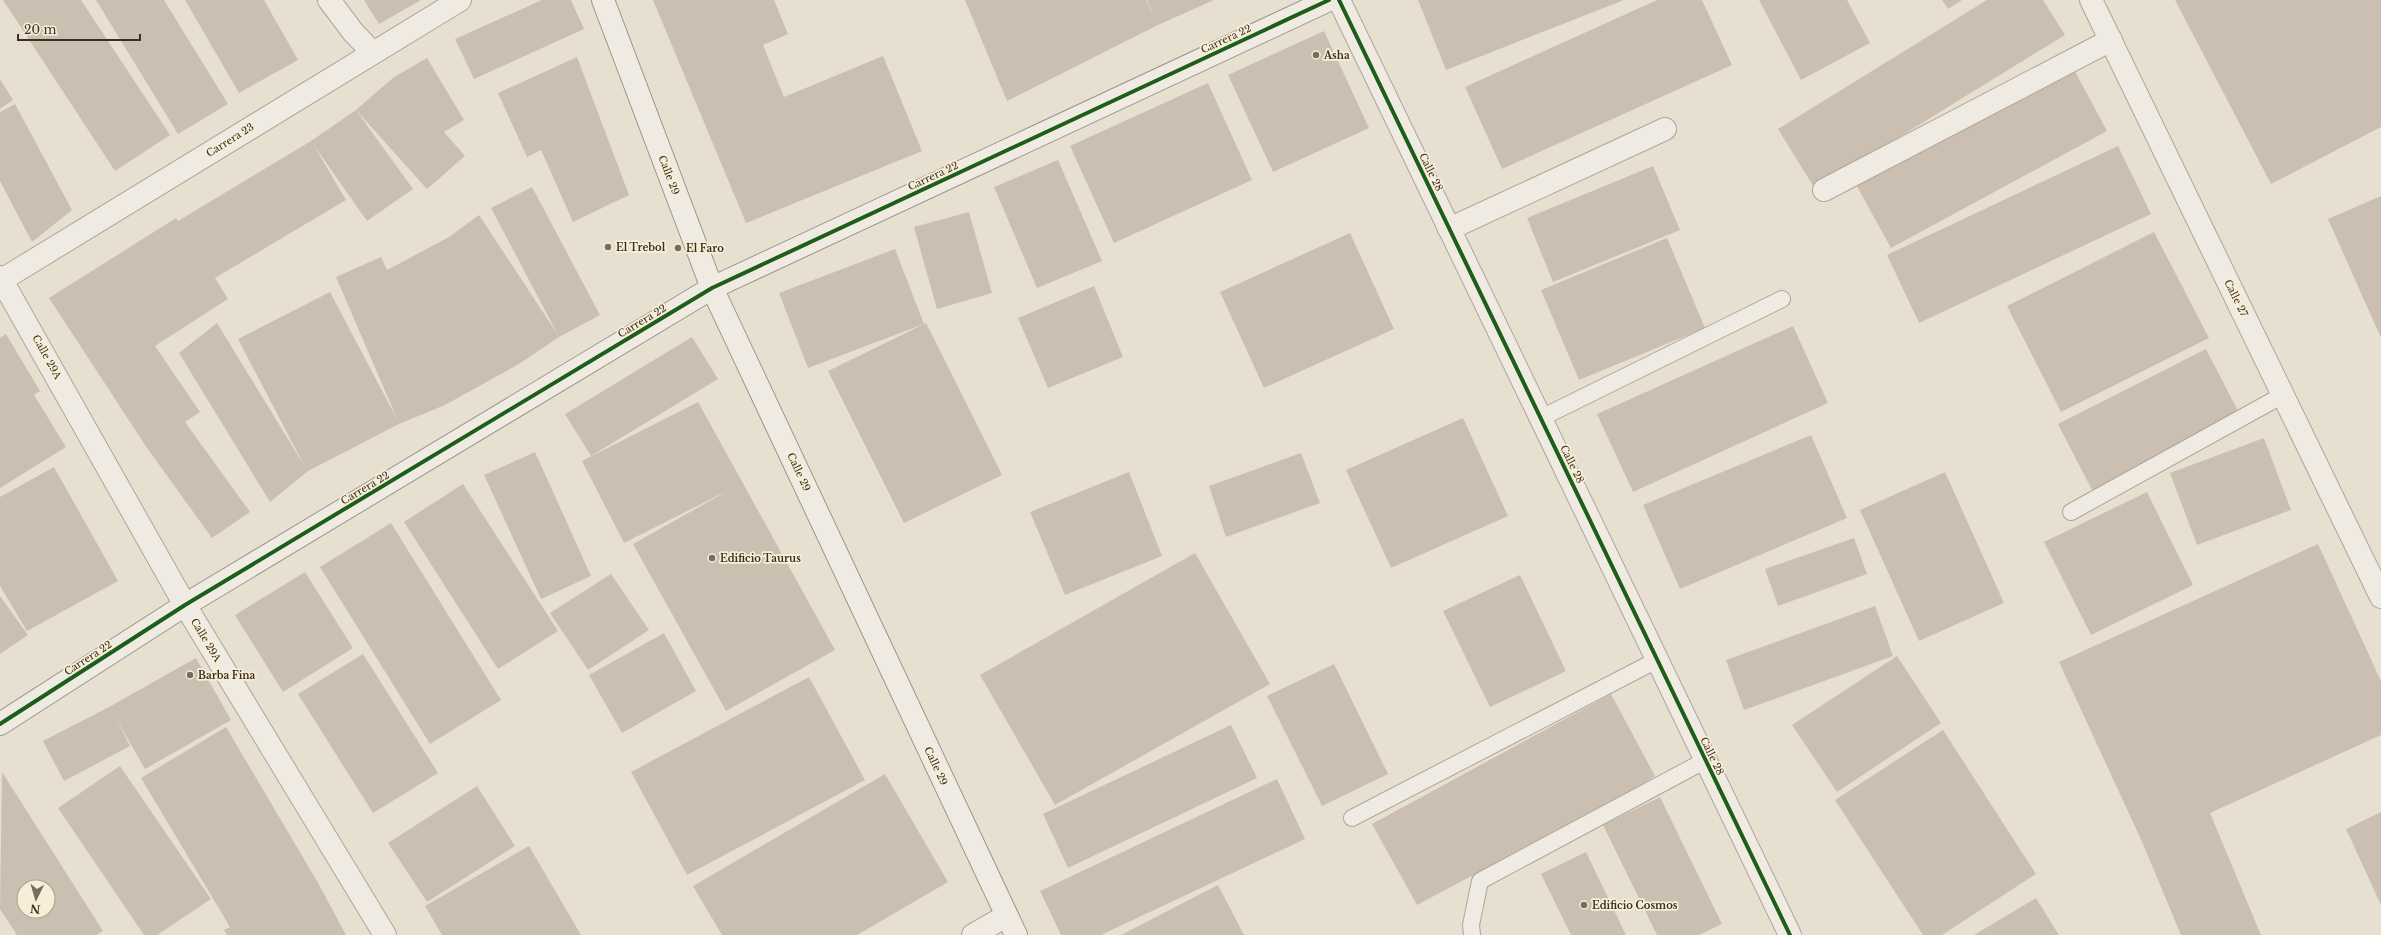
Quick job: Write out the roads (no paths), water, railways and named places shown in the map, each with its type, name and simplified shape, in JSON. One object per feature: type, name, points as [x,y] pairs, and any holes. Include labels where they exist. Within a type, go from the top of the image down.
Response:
[{"type":"street","points":[[328,0],[353,32],[372,52]]},
{"type":"street","name":"Carrera 23","points":[[1,279],[372,52],[460,0]]},
{"type":"street","name":"Calle 29","points":[[603,0],[712,288],[1016,935]]},
{"type":"street","name":"Carrera 22","points":[[0,724],[185,605],[712,288],[1329,0]]},
{"type":"street","name":"Calle 28","points":[[1339,0],[1790,935]]},
{"type":"street","name":"Calle 27","points":[[2091,0],[2381,597]]},
{"type":"street","points":[[1824,190],[2111,40]]},
{"type":"street","points":[[1449,228],[1665,129]]},
{"type":"street","name":"Calle 29A","points":[[1,279],[185,605],[385,935]]},
{"type":"street","points":[[973,935],[1006,916]]},
{"type":"lane","points":[[1541,418],[1782,299]]},
{"type":"lane","points":[[2071,512],[2283,395]]},
{"type":"lane","points":[[1352,818],[1657,660]]},
{"type":"lane","points":[[1472,935],[1471,925],[1480,881],[1706,760]]},
{"type":"place","name":"Asha","points":[[1316,55]]},
{"type":"place","name":"El Trebol","points":[[608,247]]},
{"type":"place","name":"El Faro","points":[[678,248]]},
{"type":"place","name":"Edificio Taurus","points":[[712,558]]},
{"type":"place","name":"Barba Fina","points":[[190,675]]},
{"type":"place","name":"Edificio Cosmos","points":[[1584,905]]}]
